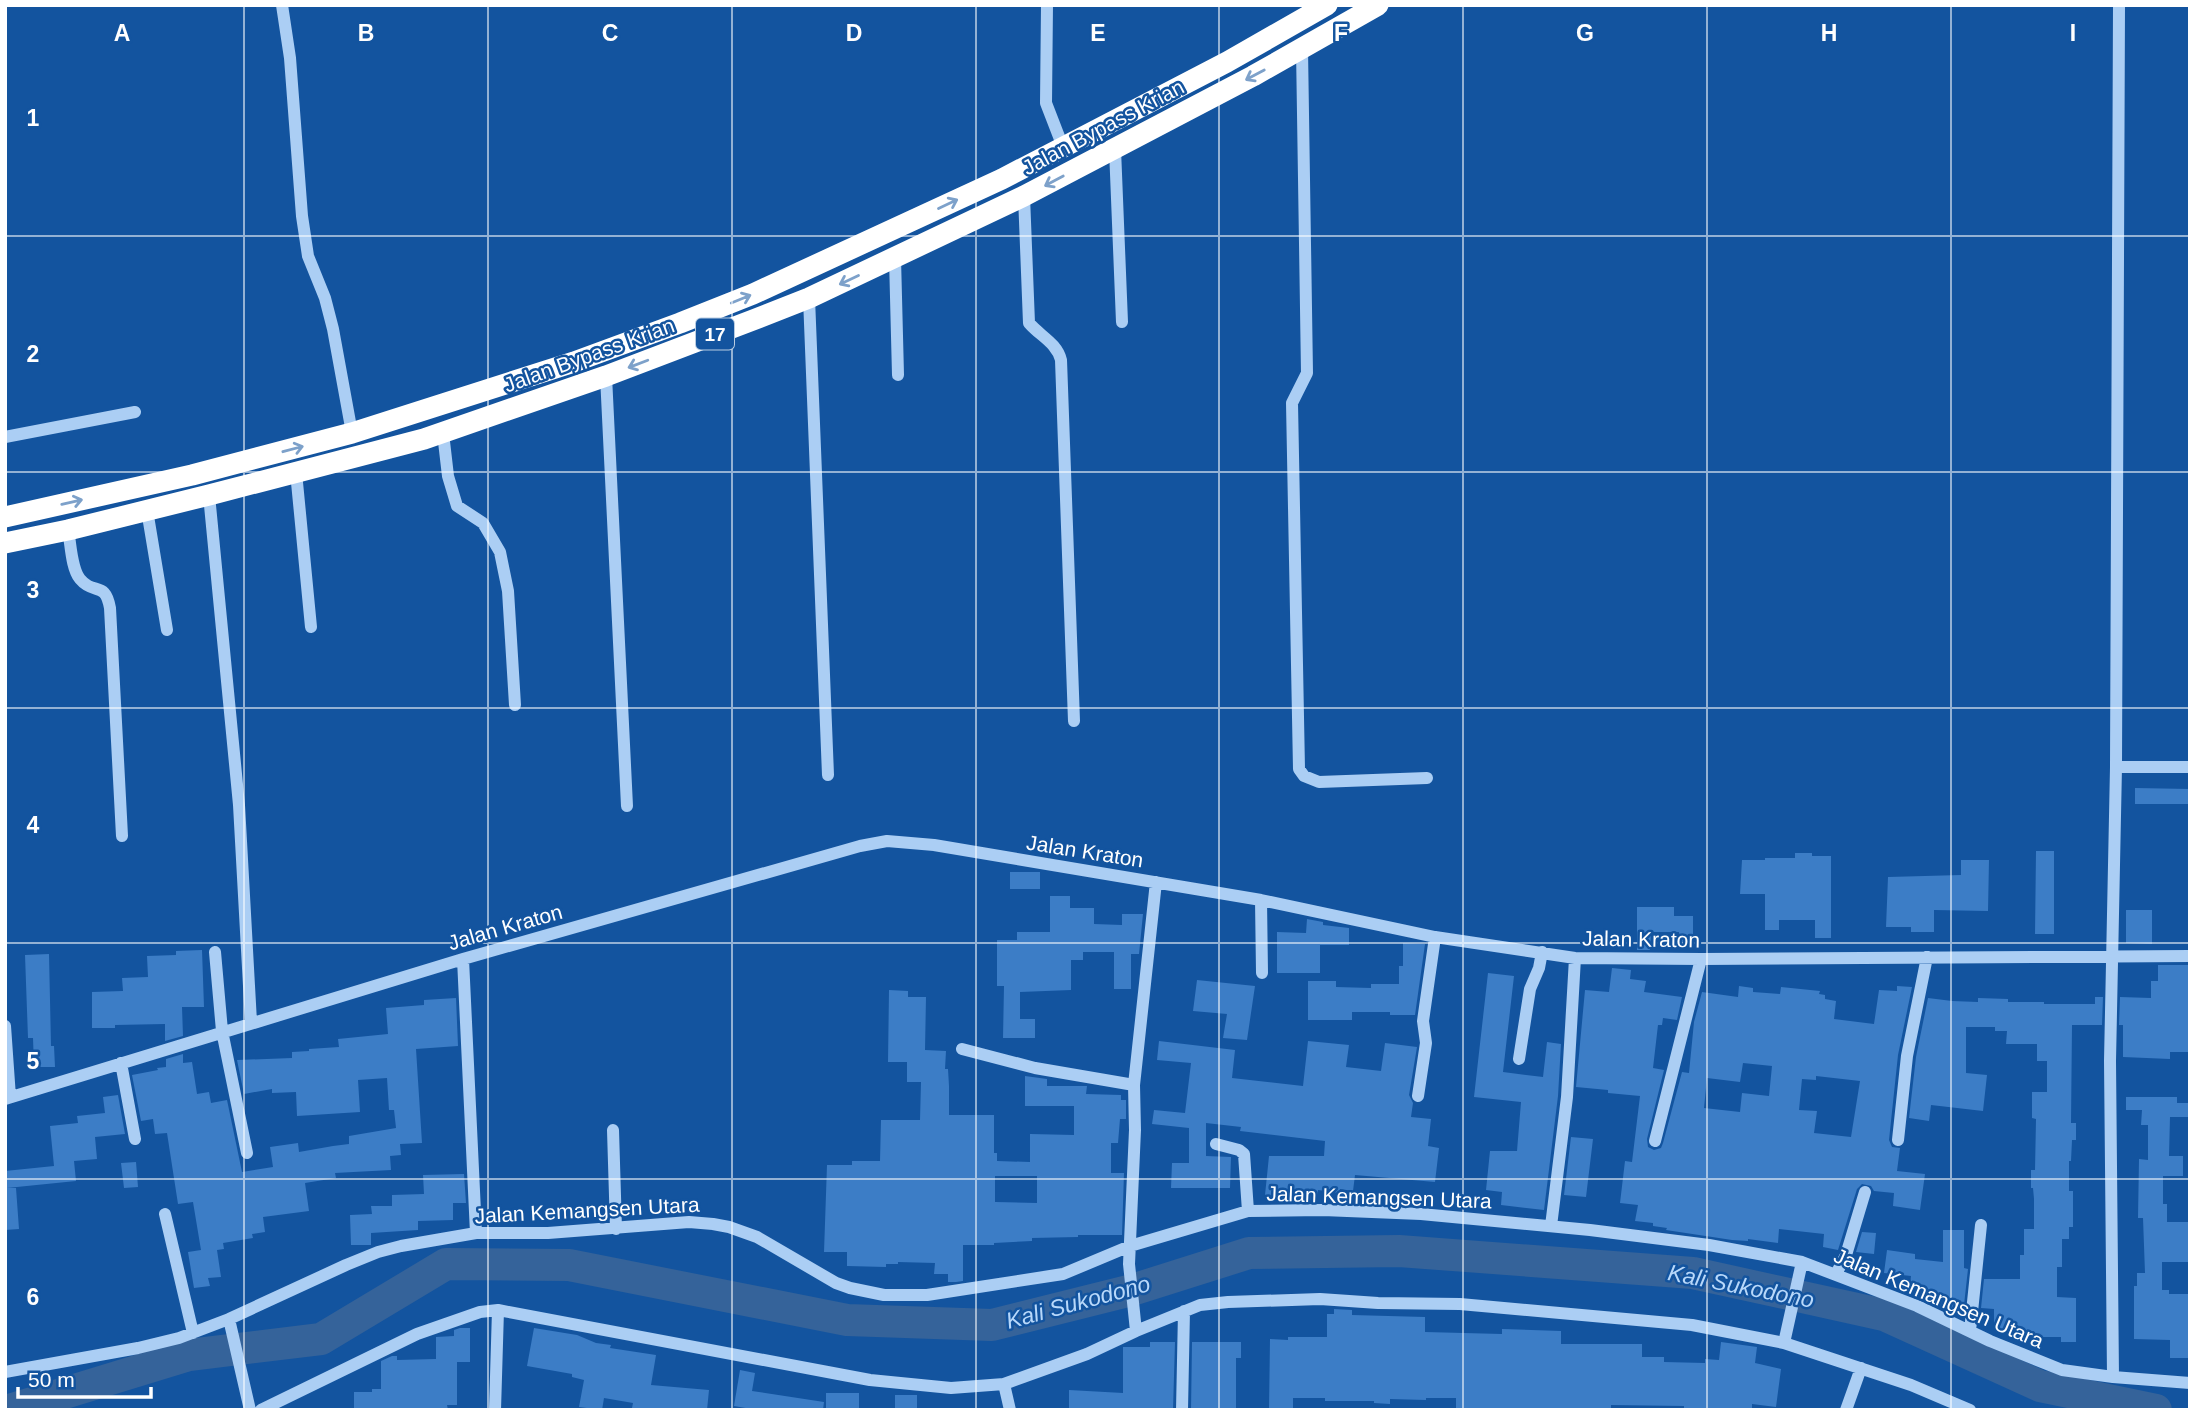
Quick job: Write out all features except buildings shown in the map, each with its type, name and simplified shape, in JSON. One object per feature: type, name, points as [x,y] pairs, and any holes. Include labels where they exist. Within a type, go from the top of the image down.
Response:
[{"type":"highway","name":"Jalan Bypass Krian","points":[[5,517],[192,475],[352,433],[574,362],[754,293],[1002,179],[1227,62],[1327,5]]},
{"type":"highway","name":"Jalan Bypass Krian","points":[[5,543],[209,495],[443,433],[606,376],[809,298],[1024,196],[1302,49],[1378,5]]},
{"type":"street","points":[[1047,5],[1046,103],[1063,147]]},
{"type":"street","points":[[2113,1377],[2110,1061],[2116,767],[2119,5]]},
{"type":"street","points":[[282,9],[290,58],[308,256],[325,298],[333,329],[352,433]]},
{"type":"street","points":[[1302,49],[1307,373],[1292,402],[1299,769],[1304,776],[1319,782],[1427,778]]},
{"type":"street","points":[[1115,149],[1122,322]]},
{"type":"street","points":[[1024,196],[1029,323],[1037,333],[1058,349],[1061,360],[1074,721]]},
{"type":"street","points":[[895,258],[898,376]]},
{"type":"street","points":[[809,298],[828,775]]},
{"type":"street","points":[[606,376],[627,806]]},
{"type":"street","points":[[5,437],[135,412]]},
{"type":"street","points":[[443,433],[448,476],[457,506],[483,523],[500,552],[508,591],[515,705]]},
{"type":"street","points":[[296,472],[311,627]]},
{"type":"street","points":[[209,495],[239,806],[251,1022]]},
{"type":"street","points":[[147,510],[167,629]]},
{"type":"street","points":[[68,530],[76,574],[82,582],[108,596],[122,836]]},
{"type":"street","points":[[2116,767],[2190,767]]},
{"type":"street","name":"Jalan Kraton","points":[[8,1098],[463,959],[860,846],[887,841],[934,845],[1156,882],[1261,900],[1434,937],[1576,958],[2190,956]]},
{"type":"street","points":[[1136,1331],[1129,1264],[1135,1130],[1134,1085],[1156,882]]},
{"type":"street","points":[[1261,900],[1262,974]]},
{"type":"street","points":[[1418,1096],[1426,1043],[1423,1021],[1434,937]]},
{"type":"street","points":[[215,952],[222,1031],[247,1153]]},
{"type":"street","points":[[1519,1059],[1530,989],[1542,952]]},
{"type":"street","points":[[1898,1140],[1907,1056],[1927,957]]},
{"type":"street","points":[[1551,1226],[1567,1097],[1576,958]]},
{"type":"street","points":[[463,959],[476,1233]]},
{"type":"street","points":[[1655,1141],[1701,959]]},
{"type":"street","points":[[5,1026],[8,1098]]},
{"type":"street","points":[[962,1049],[1035,1068],[1134,1085]]},
{"type":"street","points":[[121,1063],[135,1139]]},
{"type":"street","points":[[612,1130],[616,1229]]},
{"type":"street","points":[[1216,1144],[1240,1150],[1244,1154],[1248,1211]]},
{"type":"street","points":[[1836,1274],[1846,1255],[1865,1192]]},
{"type":"street","name":"Jalan Kemangsen Utara","points":[[5,1372],[138,1348],[193,1333],[378,1252],[476,1233],[548,1233],[689,1222],[729,1227],[757,1237],[850,1289],[884,1295],[927,1295],[1063,1274],[1130,1246],[1248,1211],[1323,1210],[1421,1214],[1551,1226],[1709,1245],[1802,1262],[1917,1306],[2062,1370],[2190,1383]]},
{"type":"street","points":[[164,1214],[173,1241],[193,1333]]},
{"type":"street","points":[[1970,1331],[1981,1225]]},
{"type":"street","points":[[1784,1343],[1802,1262]]},
{"type":"street","points":[[261,1410],[417,1334],[480,1312],[498,1310],[870,1380],[942,1388],[1004,1384],[1087,1354],[1184,1311],[1215,1303],[1320,1299],[1460,1304],[1692,1325],[1784,1343],[1910,1385],[1970,1410]]},
{"type":"street","points":[[495,1410],[498,1310]]},
{"type":"street","points":[[1181,1410],[1184,1311]]},
{"type":"street","points":[[229,1319],[249,1403]]},
{"type":"street","points":[[1846,1410],[1861,1368]]},
{"type":"street","points":[[1004,1384],[1010,1410]]},
{"type":"waterway","name":"Kali Sukodono","points":[[9,1410],[189,1355],[321,1339],[446,1264],[569,1265],[847,1320],[992,1325],[1132,1290],[1249,1253],[1399,1251],[1693,1273],[1884,1315],[2040,1386],[2156,1410]]}]
